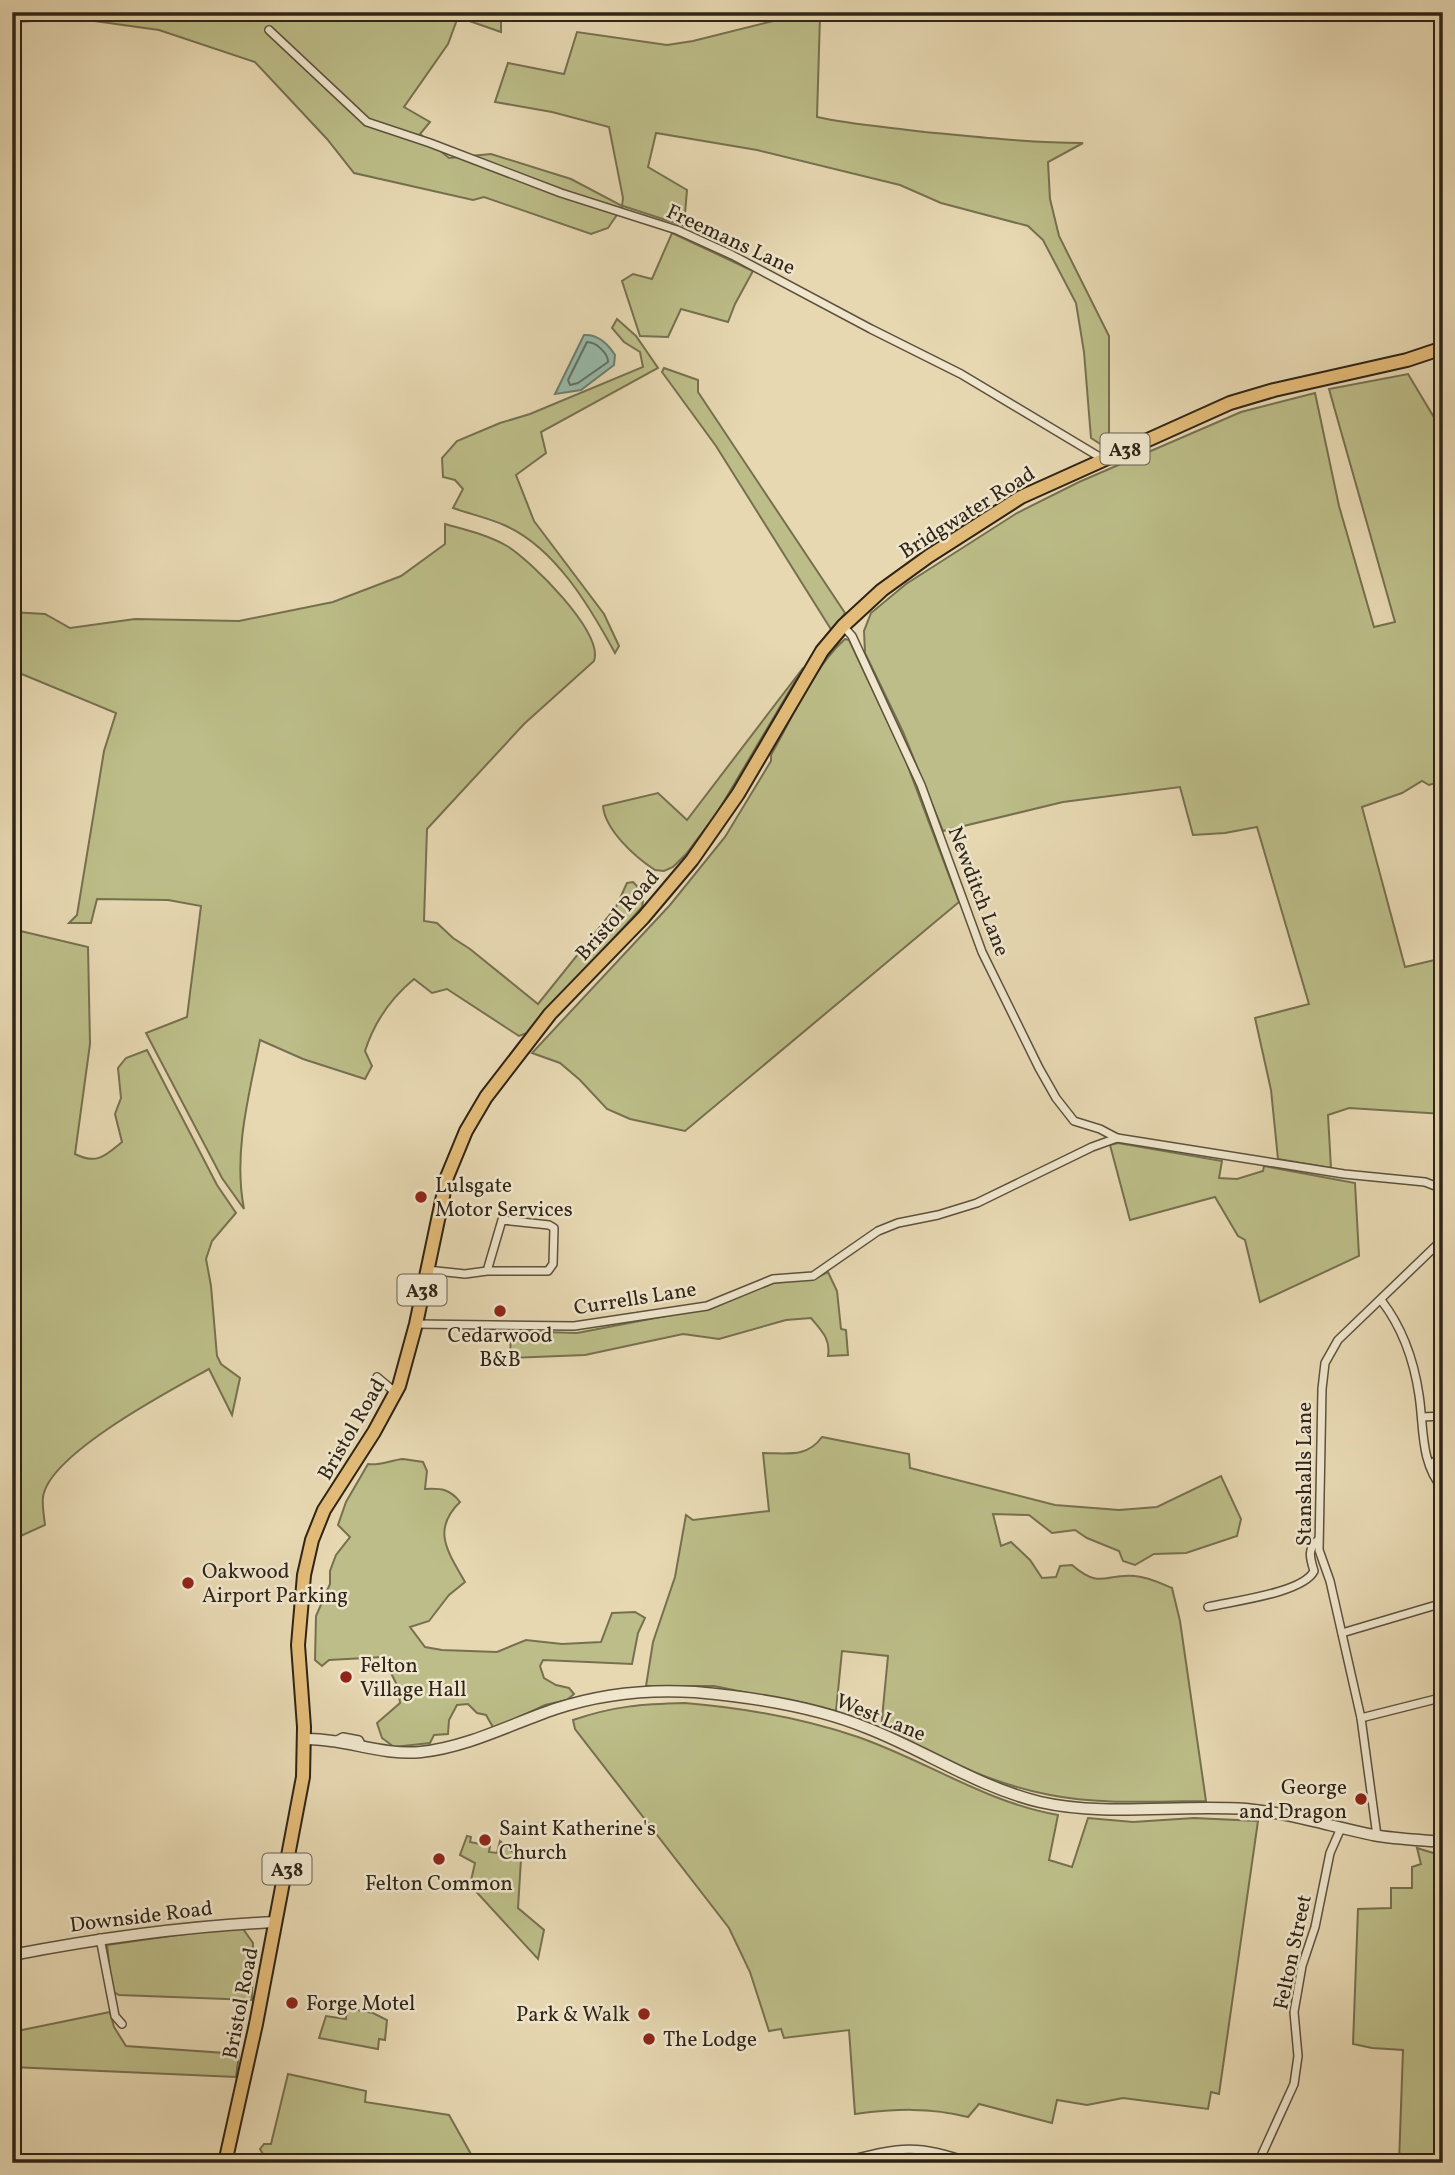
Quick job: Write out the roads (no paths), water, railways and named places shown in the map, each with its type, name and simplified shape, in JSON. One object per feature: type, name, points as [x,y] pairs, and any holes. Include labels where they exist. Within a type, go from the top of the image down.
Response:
[{"type":"highway","name":"Bridgwater Road","points":[[843,626],[882,590],[929,556],[1021,497],[1103,459],[1230,403],[1274,390],[1407,360],[1443,348]]},
{"type":"highway","name":"Bristol Road","points":[[225,2163],[257,2024],[303,1777],[305,1740],[298,1645],[304,1575],[312,1540],[324,1510],[396,1393],[416,1324],[447,1177],[464,1134],[532,1035],[643,918],[692,860],[726,813],[811,667],[843,626]]},
{"type":"street","name":"Freemans Lane","points":[[269,30],[367,122],[561,193],[677,230],[732,254],[961,374],[1103,459]]},
{"type":"street","name":"Newditch Lane","points":[[843,626],[852,636],[910,762],[982,952],[1039,1068],[1056,1098],[1074,1121],[1100,1129],[1117,1138],[1344,1174],[1425,1182],[1443,1189]]},
{"type":"street","name":"Currells Lane","points":[[416,1324],[574,1326],[707,1306],[773,1279],[813,1276],[878,1231],[898,1223],[977,1203],[1092,1147],[1117,1138]]},
{"type":"street","points":[[426,1269],[465,1274],[548,1270],[553,1264],[554,1228],[549,1225],[502,1220],[487,1271]]},
{"type":"street","name":"Stanshalls Lane","points":[[1377,1836],[1360,1717],[1318,1540],[1320,1425],[1325,1363],[1338,1340],[1443,1239]]},
{"type":"street","points":[[1381,1300],[1392,1314],[1410,1357],[1422,1417],[1423,1445],[1436,1481],[1443,1489]]},
{"type":"street","points":[[377,1377],[396,1393]]},
{"type":"street","points":[[1422,1417],[1443,1416]]},
{"type":"street","points":[[1430,1464],[1443,1457]]},
{"type":"street","points":[[1208,1607],[1286,1589],[1304,1582],[1314,1570],[1310,1554],[1313,1544],[1318,1540]]},
{"type":"street","points":[[1342,1633],[1443,1603]]},
{"type":"street","name":"West Lane","points":[[305,1740],[335,1741],[395,1753],[421,1752],[464,1742],[553,1710],[601,1697],[657,1692],[701,1693],[794,1707],[838,1718],[868,1728],[963,1774],[1041,1802],[1126,1809],[1202,1807],[1248,1810],[1293,1816],[1377,1836],[1443,1842]]},
{"type":"street","points":[[1360,1717],[1440,1698]]},
{"type":"street","name":"Felton Street","points":[[1258,2163],[1294,2084],[1298,2056],[1294,2012],[1302,1966],[1315,1927],[1330,1853],[1341,1828]]},
{"type":"street","name":"Downside Road","points":[[12,1955],[100,1938],[186,1927],[276,1922]]},
{"type":"street","points":[[100,1938],[114,2016],[122,2024]]},
{"type":"street","points":[[837,2163],[908,2148],[934,2150],[971,2163]]},
{"type":"water","points":[[584,335],[594,336],[606,344],[615,355],[614,365],[581,390],[555,394]]},
{"type":"place","name":"Lulsgate Motor Services","points":[[421,1197]]},
{"type":"place","name":"Cedarwood B&B","points":[[500,1311]]},
{"type":"place","name":"Oakwood Airport Parking","points":[[188,1583]]},
{"type":"place","name":"Felton Village Hall","points":[[346,1677]]},
{"type":"place","name":"George and Dragon","points":[[1361,1799]]},
{"type":"place","name":"Saint Katherine's Church","points":[[485,1840]]},
{"type":"place","name":"Felton Common","points":[[439,1859]]},
{"type":"place","name":"Forge Motel","points":[[292,2003]]},
{"type":"place","name":"Park & Walk","points":[[644,2014]]},
{"type":"place","name":"The Lodge","points":[[649,2039]]}]
